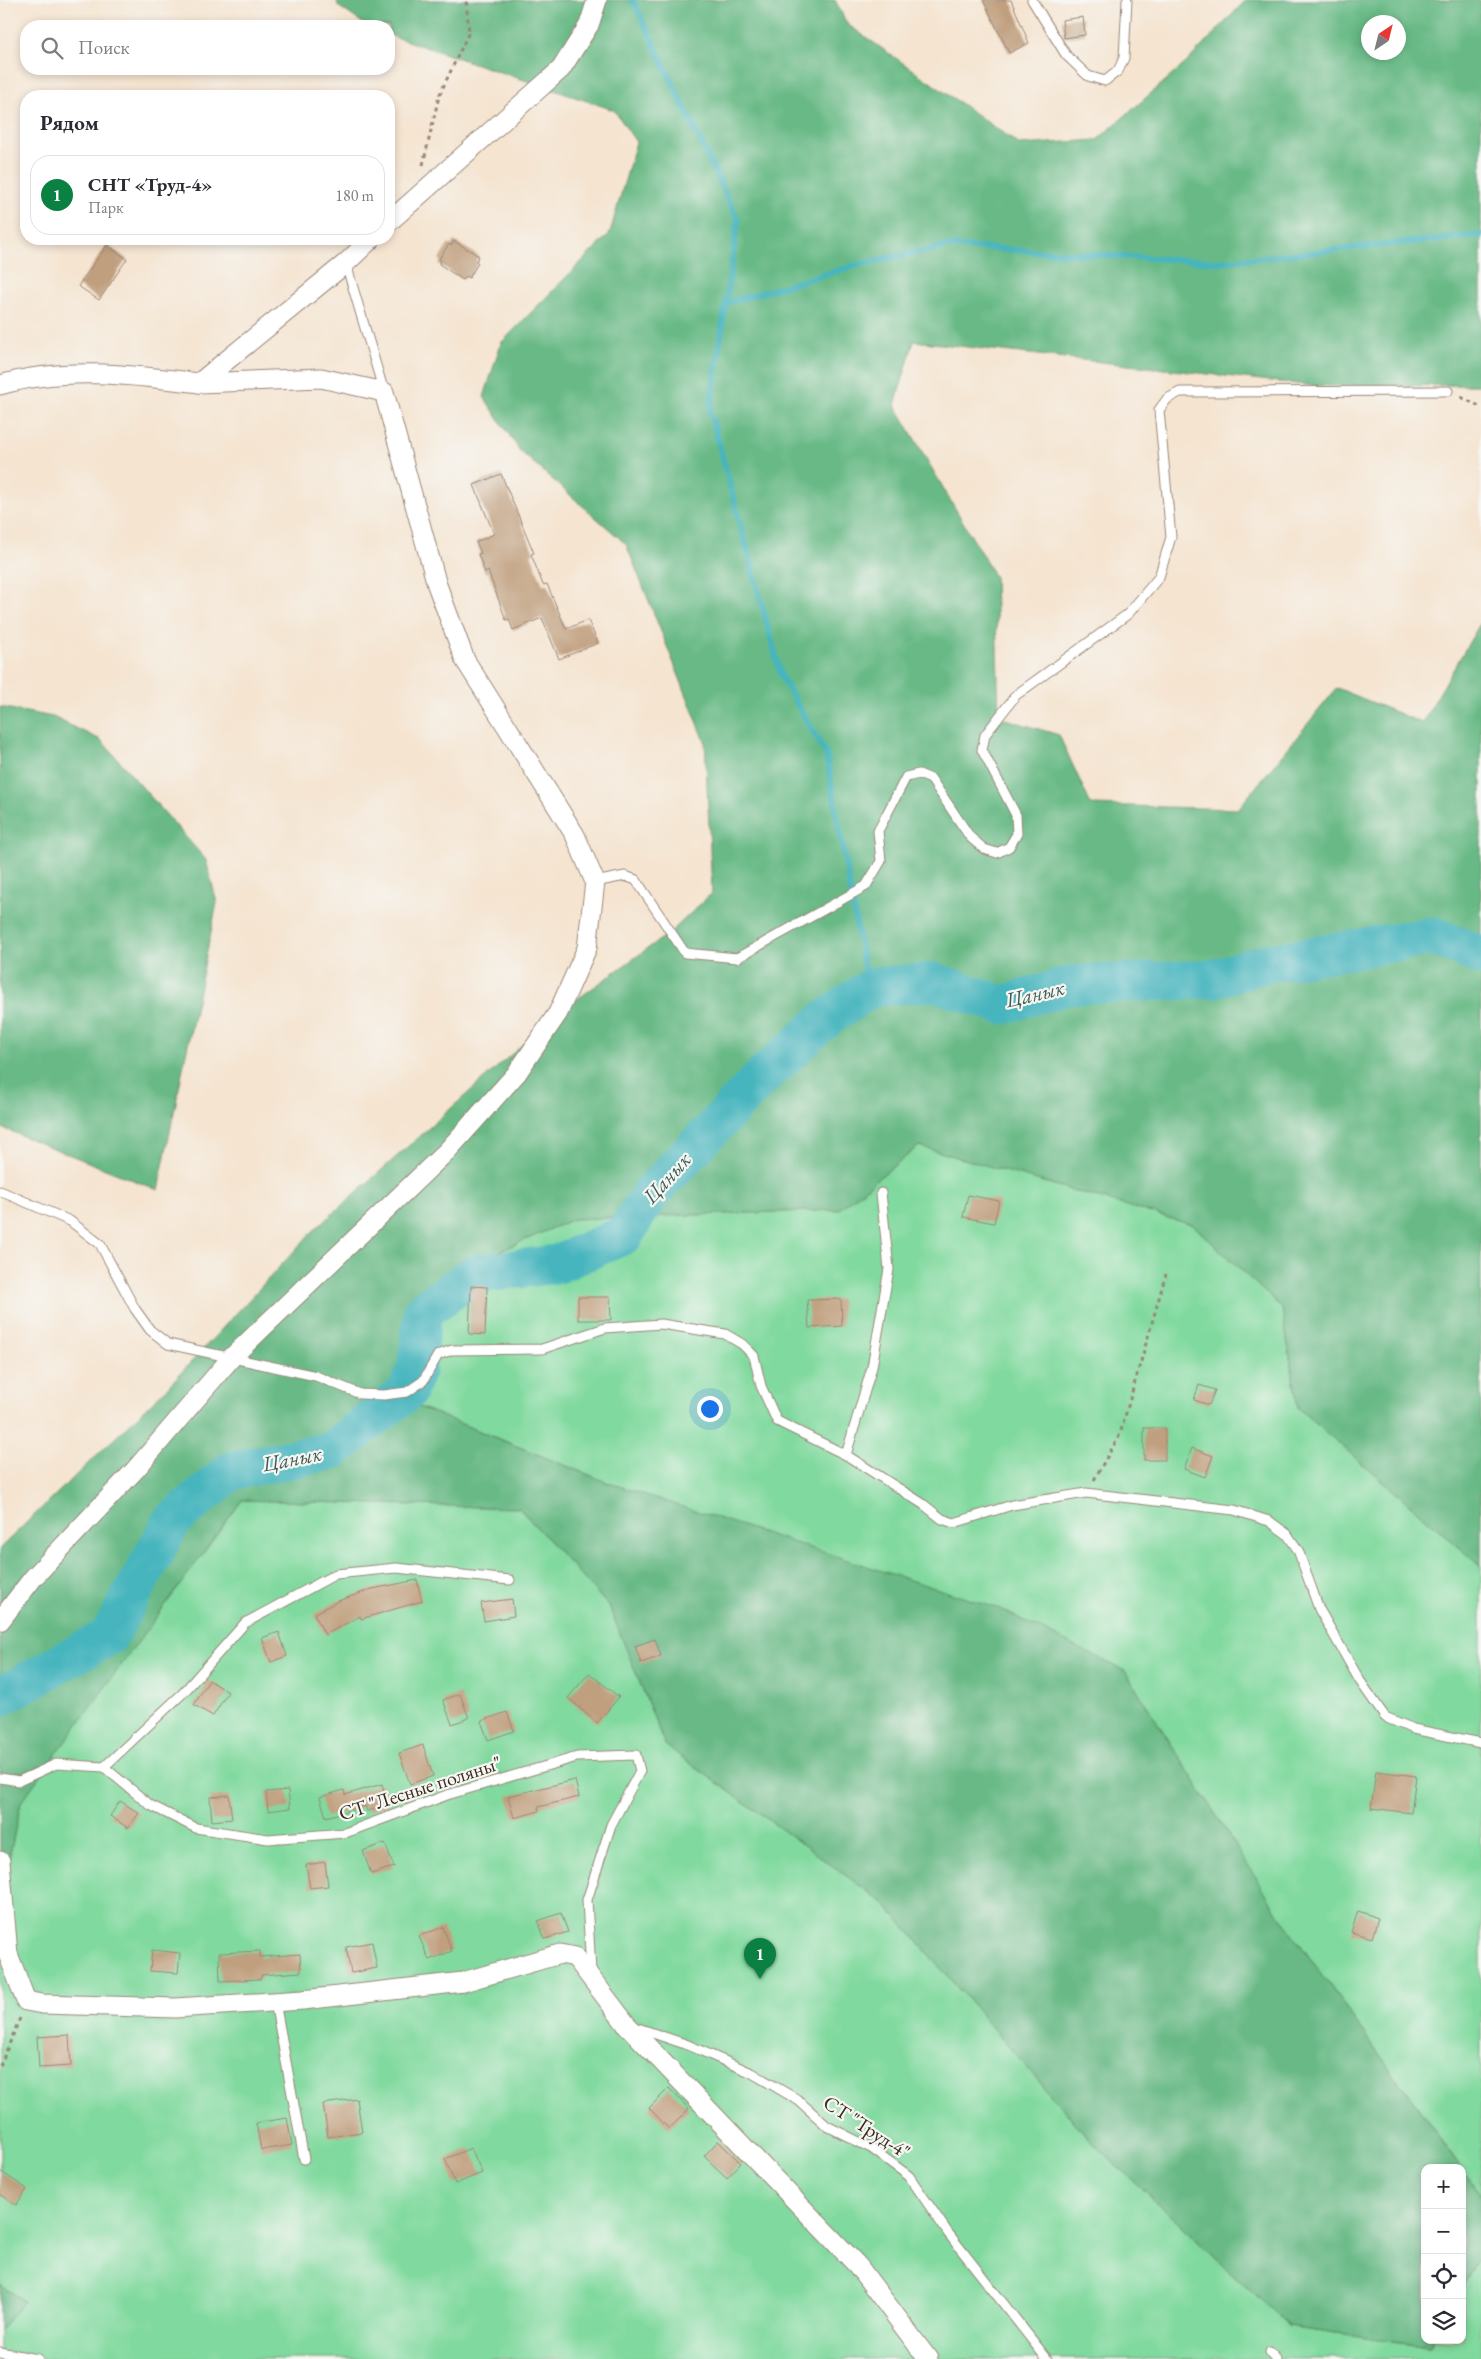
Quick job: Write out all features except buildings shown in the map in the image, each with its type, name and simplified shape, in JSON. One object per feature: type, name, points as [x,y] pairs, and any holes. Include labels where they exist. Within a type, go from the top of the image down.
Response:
[{"type":"street","points":[[395,216],[415,196],[504,122],[561,70],[589,25],[597,0]]},
{"type":"street","points":[[199,383],[346,263],[365,245]]},
{"type":"street","points":[[0,384],[18,379],[68,373],[133,375],[199,383],[321,378],[384,392],[437,585],[465,660],[575,835],[595,882],[587,948],[558,1013],[517,1073],[448,1150],[232,1357],[135,1470],[33,1578],[0,1621]]},
{"type":"street","points":[[0,1861],[8,1954],[18,1985],[26,2001],[42,2004],[175,2008],[275,2002],[463,1982],[560,1954],[575,1957],[626,2024],[858,2266],[928,2359]]},
{"type":"lane","points":[[1032,0],[1066,55],[1088,76],[1105,81],[1118,71],[1124,58],[1127,0]]},
{"type":"lane","points":[[346,263],[384,392]]},
{"type":"lane","points":[[595,882],[624,876],[636,880],[685,952],[737,958],[866,886],[881,861],[878,831],[906,777],[918,774],[931,779],[970,837],[984,850],[997,853],[1009,848],[1017,834],[1016,815],[982,750],[984,735],[1016,695],[1128,614],[1159,577],[1171,537],[1159,410],[1167,400],[1180,392],[1448,390]]},
{"type":"lane","points":[[0,1191],[70,1221],[100,1244],[135,1309],[150,1330],[168,1344],[316,1376],[360,1394],[384,1396],[406,1392],[422,1381],[438,1355],[452,1350],[542,1349],[605,1328],[661,1324],[725,1334],[742,1344],[754,1356],[760,1386],[777,1421],[846,1455],[923,1504],[942,1519],[954,1523],[1012,1505],[1086,1493],[1234,1510],[1269,1521],[1287,1534],[1298,1550],[1319,1609],[1360,1681],[1385,1717],[1413,1729],[1481,1743]]},
{"type":"lane","points":[[846,1455],[872,1367],[888,1269],[880,1193]]},
{"type":"lane","points":[[0,1778],[19,1781],[56,1764],[104,1767],[184,1692],[245,1622],[336,1574],[396,1568],[510,1580]]},
{"type":"lane","name":"СТ \"Лесные поляны\"","points":[[104,1767],[150,1805],[196,1828],[268,1838],[345,1833],[447,1796],[577,1757],[636,1755],[640,1771],[611,1825],[587,1900],[591,1979]]},
{"type":"lane","points":[[275,2002],[304,2159]]},
{"type":"lane","name":"СТ \"Труд-4\"","points":[[626,2024],[688,2045],[752,2073],[798,2100],[826,2126],[870,2148],[909,2176],[948,2233],[1047,2359]]},
{"type":"lane","points":[[0,2352],[38,2359]]},
{"type":"path","points":[[415,196],[439,96],[469,32],[466,0]]},
{"type":"path","points":[[1448,390],[1481,406]]},
{"type":"path","points":[[1086,1493],[1120,1434],[1166,1274]]},
{"type":"path","points":[[0,2066],[7,2055],[26,2001]]},
{"type":"green space","points":[[337,0],[835,0],[847,24],[1020,145],[1097,140],[1186,63],[1246,0],[1481,0],[1481,385],[1315,386],[914,341],[895,405],[995,577],[999,717],[1059,735],[1091,805],[1238,809],[1337,688],[1422,723],[1481,622],[1481,1566],[1298,1408],[1282,1308],[1193,1225],[919,1146],[838,1210],[573,1219],[448,1274],[419,1407],[609,1483],[1000,1609],[1125,1671],[1279,1915],[1458,2164],[1421,2164],[1421,2344],[1431,2344],[1430,2346],[1288,2326],[1090,2140],[884,1903],[665,1745],[609,1606],[519,1508],[242,1500],[21,1802],[0,1901],[0,1548],[165,1390],[312,1232],[558,1013],[672,931],[712,893],[705,741],[626,544],[520,451],[484,397],[501,343],[610,233],[636,142],[614,110],[395,37],[395,20],[358,20],[338,6]]},
{"type":"green space","points":[[0,707],[53,717],[101,740],[206,860],[217,903],[158,1190],[0,1127]]},
{"type":"green space","points":[[919,1146],[1193,1225],[1282,1308],[1298,1408],[1481,1566],[1481,2195],[1466,2174],[1466,2164],[1459,2164],[1279,1915],[1125,1671],[609,1483],[419,1407],[448,1274],[573,1219],[838,1210]]},
{"type":"green space","points":[[242,1500],[519,1508],[609,1606],[665,1745],[884,1903],[1090,2140],[1288,2326],[1430,2346],[1431,2344],[1466,2344],[1466,2281],[1481,2255],[1481,2359],[0,2359],[0,2330],[24,2301],[0,2285],[0,1901],[21,1802]]},
{"type":"green space","points":[[1466,2174],[1481,2195],[1481,2255],[1466,2281]]},
{"type":"green space","points":[[0,2285],[24,2301],[0,2330]]},
{"type":"waterway","points":[[633,0],[738,220],[710,411],[781,676],[826,754],[868,989]]},
{"type":"waterway","points":[[726,303],[861,264],[948,246],[1218,262],[1481,235]]},
{"type":"waterway","name":"Цанык","points":[[0,1697],[109,1636],[172,1521],[231,1471],[331,1451],[407,1392],[416,1370],[423,1311],[475,1274],[557,1264],[624,1235],[649,1195],[764,1075],[827,1018],[872,987],[934,982],[1002,1005],[1070,985],[1212,979],[1263,964],[1434,936],[1481,956]]},
{"type":"place","name":"СНТ «Труд-4»","points":[[760,1979]]}]
